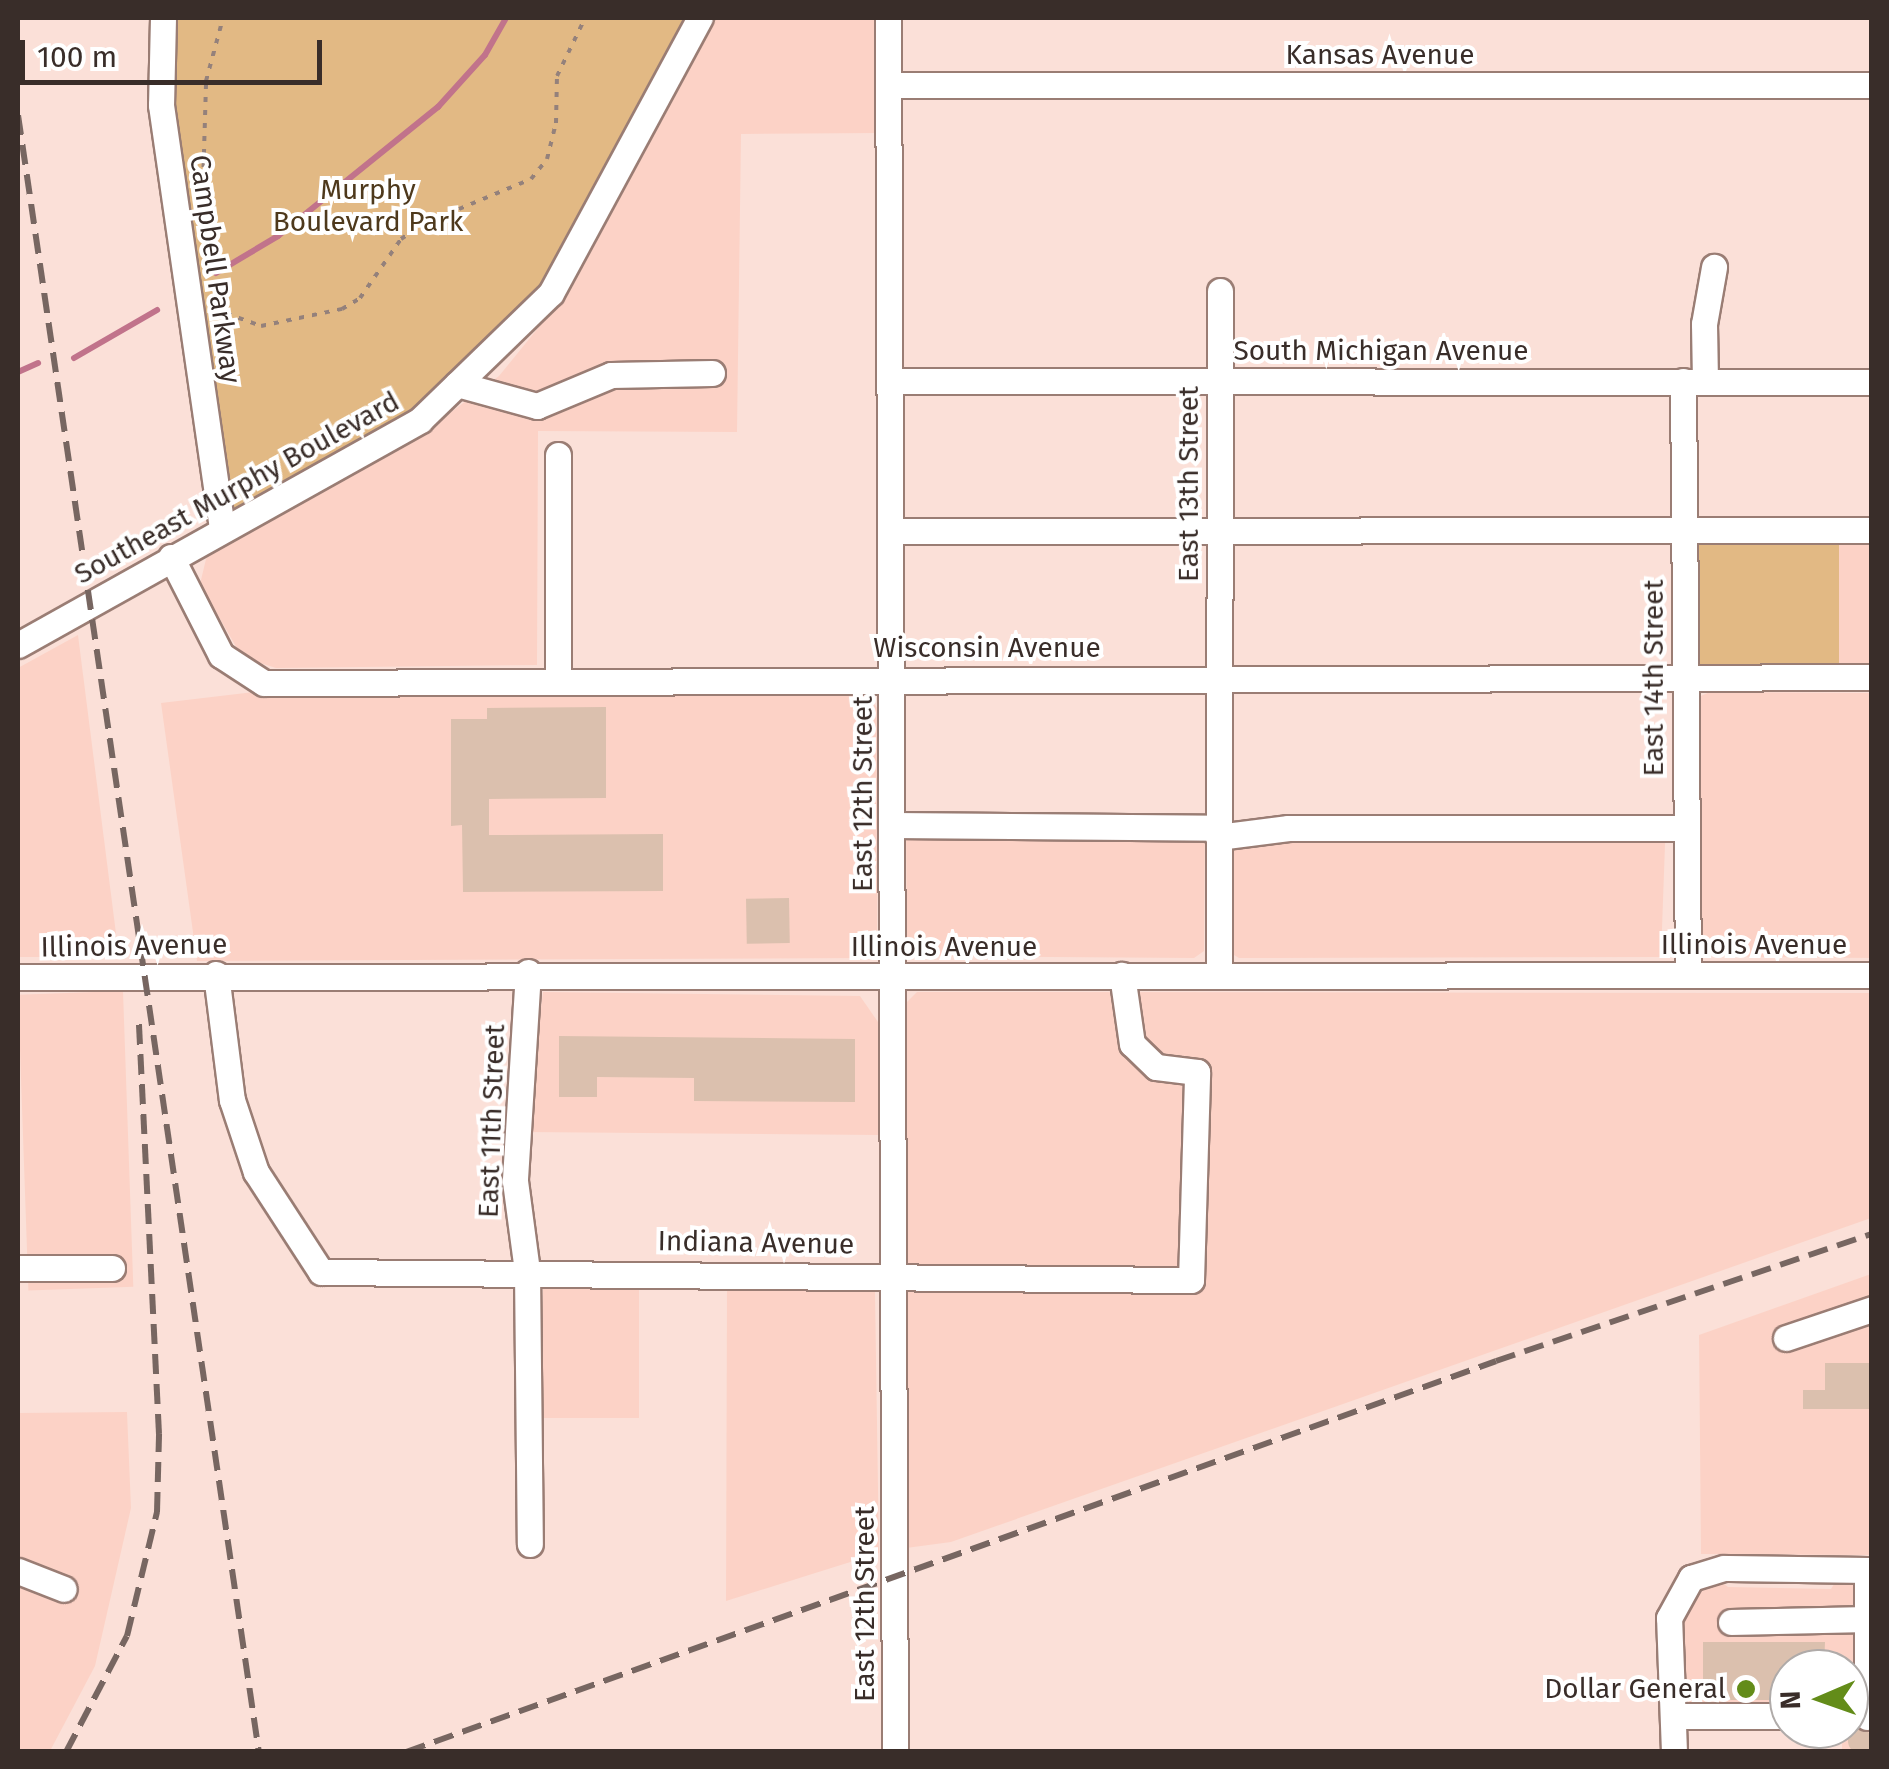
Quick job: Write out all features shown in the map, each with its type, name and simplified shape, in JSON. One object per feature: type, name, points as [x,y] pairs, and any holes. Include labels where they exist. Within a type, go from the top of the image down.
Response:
[{"type":"street","name":"Campbell Parkway","points":[[163,18],[161,105],[222,528]]},
{"type":"street","name":"Southeast Murphy Boulevard","points":[[18,646],[420,420],[551,293],[700,18]]},
{"type":"street","name":"East 12th Street","points":[[888,18],[895,1752]]},
{"type":"street","name":"Kansas Avenue","points":[[889,85],[1872,84]]},
{"type":"street","name":"East 14th Street","points":[[1688,975],[1683,530],[1694,381],[1714,266]]},
{"type":"street","name":"East 13th Street","points":[[1219,974],[1220,290]]},
{"type":"street","points":[[458,384],[537,406],[612,375],[712,373]]},
{"type":"street","name":"South Michigan Avenue","points":[[891,381],[1872,382]]},
{"type":"street","points":[[558,455],[558,680]]},
{"type":"street","points":[[892,531],[1872,530]]},
{"type":"street","name":"Wisconsin Avenue","points":[[171,557],[221,655],[264,683],[1872,677]]},
{"type":"street","points":[[893,826],[1218,833],[1288,828],[1685,828]]},
{"type":"street","name":"Illinois Avenue","points":[[18,977],[528,972],[892,978],[1219,974],[1872,976]]},
{"type":"street","name":"East 11th Street","points":[[528,972],[515,1181],[526,1271],[530,1544]]},
{"type":"street","name":"Indiana Avenue","points":[[216,974],[232,1100],[256,1172],[321,1272],[1191,1280],[1196,1072],[1156,1066],[1132,1044],[1122,976]]},
{"type":"street","points":[[18,1268],[112,1268]]},
{"type":"street","points":[[1786,1338],[1872,1309]]},
{"type":"street","points":[[1674,1752],[1670,1610],[1698,1574],[1724,1568],[1869,1570],[1866,1649]]},
{"type":"street","points":[[18,1571],[64,1588]]},
{"type":"street","points":[[1730,1622],[1867,1619]]},
{"type":"street","points":[[1672,1716],[1769,1716]]},
{"type":"path","points":[[202,226],[206,81],[223,18]]},
{"type":"path","points":[[208,307],[261,326],[324,316],[360,298],[401,239],[423,224],[531,178],[547,158],[556,123],[557,76],[585,18]]},
{"type":"shaded area","points":[[716,18],[879,18],[879,133],[741,134],[737,432],[538,431],[537,665],[276,668],[242,657],[200,584],[207,555],[426,431],[499,376],[569,290]]},
{"type":"shaded area","points":[[1839,537],[1871,537],[1871,665],[1839,665]]},
{"type":"shaded area","points":[[78,635],[119,957],[18,957],[18,668]]},
{"type":"shaded area","points":[[254,692],[866,694],[879,710],[877,949],[860,958],[197,961],[161,703]]},
{"type":"shaded area","points":[[1710,692],[1871,693],[1871,958],[1696,956],[1694,699]]},
{"type":"shaded area","points":[[1666,817],[1661,957],[1239,958],[1229,952],[1230,821]]},
{"type":"shaded area","points":[[906,819],[1205,821],[1204,951],[1194,958],[914,956],[907,946]]},
{"type":"shaded area","points":[[123,991],[133,1287],[28,1290],[18,995]]},
{"type":"shaded area","points":[[543,992],[860,996],[878,1022],[878,1135],[524,1132]]},
{"type":"shaded area","points":[[917,992],[1871,993],[1871,1218],[951,1542],[906,1548],[903,1006]]},
{"type":"shaded area","points":[[1871,1274],[1871,1555],[1701,1554],[1699,1335]]},
{"type":"shaded area","points":[[543,1284],[639,1284],[639,1418],[543,1418]]},
{"type":"shaded area","points":[[727,1284],[869,1287],[875,1292],[879,1553],[726,1601]]},
{"type":"shaded area","points":[[127,1412],[131,1508],[95,1666],[50,1751],[18,1751],[18,1413]]},
{"type":"shaded area","points":[[1719,1580],[1728,1587],[1831,1589],[1836,1581],[1871,1581],[1871,1751],[1842,1751],[1869,1749],[1869,1649],[1769,1649],[1769,1722],[1678,1722],[1678,1624],[1698,1587]]},
{"type":"green space","name":"Murphy Boulevard Park","points":[[163,18],[700,18],[551,293],[420,420],[222,528]]},
{"type":"green space","points":[[1693,537],[1839,537],[1839,665],[1693,665]]},
{"type":"building","points":[[606,707],[606,798],[489,799],[489,835],[663,834],[663,891],[463,892],[462,825],[451,826],[451,719],[487,719],[487,708]]},
{"type":"building","points":[[789,898],[790,943],[747,944],[746,899]]},
{"type":"building","points":[[559,1036],[855,1039],[855,1102],[694,1101],[694,1078],[597,1077],[597,1097],[559,1097]]},
{"type":"building","points":[[1825,1363],[1872,1363],[1872,1409],[1803,1409],[1803,1390],[1825,1390]]},
{"type":"building","name":"Dollar General","points":[[1703,1642],[1825,1642],[1825,1649],[1769,1649],[1769,1700],[1703,1700]]},
{"type":"waterway","points":[[216,273],[278,236],[438,107],[485,55],[506,18]]},
{"type":"waterway","points":[[74,358],[157,310]]},
{"type":"waterway","points":[[18,372],[38,363]]},
{"type":"railway","points":[[18,115],[259,1752]]},
{"type":"railway","points":[[66,1752],[127,1636],[157,1512],[159,1434],[139,1021]]},
{"type":"railway","points":[[406,1752],[1496,1361],[1872,1234]]},
{"type":"place","name":"Dollar General","points":[[1746,1689]]}]
